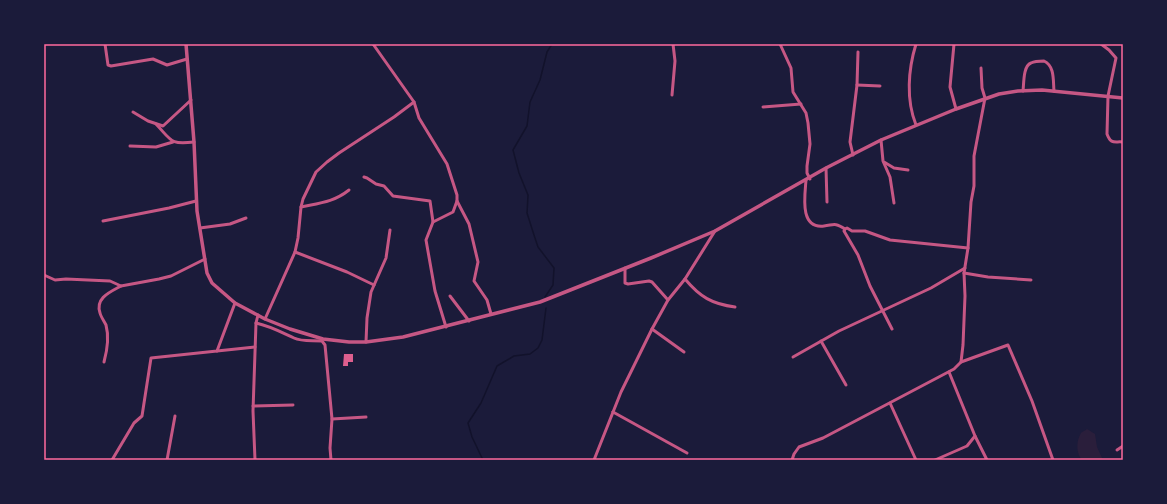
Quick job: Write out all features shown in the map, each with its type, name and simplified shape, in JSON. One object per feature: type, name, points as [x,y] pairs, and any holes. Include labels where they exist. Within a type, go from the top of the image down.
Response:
[{"type":"street","points":[[105,44],[106,60],[108,65],[111,66],[153,59],[167,65],[187,59]]},
{"type":"street","points":[[186,44],[194,142],[196,201],[208,273],[212,283],[235,303],[265,319],[290,329],[323,339],[349,342],[366,342],[403,337],[540,302],[715,231],[826,168],[881,140],[985,98],[999,94],[1023,91],[1054,91],[1123,98]]},
{"type":"street","points":[[373,44],[414,102],[418,118],[447,164],[457,195],[457,201],[453,212],[433,222]]},
{"type":"street","points":[[672,95],[675,62],[673,44]]},
{"type":"street","points":[[780,44],[791,68],[793,92],[806,113],[808,123],[810,144],[807,166],[808,179],[804,206],[808,221],[814,225],[822,227],[834,224],[852,231],[865,231],[890,240],[968,248]]},
{"type":"street","points":[[916,44],[909,89],[911,114],[916,125]]},
{"type":"street","points":[[954,44],[950,87],[956,109]]},
{"type":"street","points":[[1100,44],[1109,50],[1116,58],[1108,96],[1108,136],[1114,142],[1123,142]]},
{"type":"street","points":[[853,155],[850,142],[857,85],[858,52]]},
{"type":"street","points":[[1023,91],[1025,72],[1028,65],[1030,63],[1044,61],[1051,66],[1054,91]]},
{"type":"street","points":[[961,362],[964,324],[964,272],[968,248],[971,202],[974,186],[974,156],[985,98],[982,88],[981,68]]},
{"type":"street","points":[[857,85],[880,86]]},
{"type":"street","points":[[133,112],[163,126],[191,100]]},
{"type":"street","points":[[265,319],[295,252],[301,207],[307,189],[316,172],[327,162],[376,127],[394,117],[414,102]]},
{"type":"street","points":[[764,107],[801,104]]},
{"type":"street","points":[[155,123],[173,142],[179,144],[194,142]]},
{"type":"street","points":[[881,140],[883,161],[890,177],[894,203]]},
{"type":"street","points":[[130,146],[156,146],[173,142]]},
{"type":"street","points":[[883,161],[894,168],[908,170]]},
{"type":"street","points":[[826,168],[827,202]]},
{"type":"street","points":[[364,177],[376,184],[384,186],[393,196],[430,201],[433,222],[426,240],[435,292],[446,327]]},
{"type":"street","points":[[301,207],[328,202],[340,197],[349,190]]},
{"type":"street","points":[[104,221],[170,208],[196,201]]},
{"type":"street","points":[[457,201],[469,224],[478,262],[474,281],[487,300],[491,314]]},
{"type":"street","points":[[200,228],[230,224],[246,218]]},
{"type":"street","points":[[845,229],[844,231],[858,255],[870,286],[892,329]]},
{"type":"street","points":[[366,342],[367,318],[374,285],[386,258],[390,230]]},
{"type":"street","points":[[594,460],[621,392],[652,329],[668,300],[686,279],[715,231]]},
{"type":"street","points":[[295,252],[347,272],[374,285]]},
{"type":"street","points":[[104,362],[107,348],[106,325],[100,313],[99,306],[105,294],[121,286],[171,276],[206,259]]},
{"type":"street","points":[[625,268],[625,283],[652,282],[668,300]]},
{"type":"street","points":[[793,357],[821,341],[883,310],[931,288],[965,268]]},
{"type":"street","points":[[964,272],[988,277],[1031,280]]},
{"type":"street","points":[[44,275],[55,280],[110,281],[121,286]]},
{"type":"street","points":[[686,279],[699,294],[713,303],[735,307]]},
{"type":"street","points":[[450,296],[469,320]]},
{"type":"street","points":[[217,351],[235,303]]},
{"type":"street","points":[[255,460],[253,406],[255,347],[257,336],[256,323],[258,315]]},
{"type":"street","points":[[256,323],[268,325],[288,333],[295,338],[322,341],[325,345],[325,359],[328,370],[332,419],[330,460]]},
{"type":"street","points":[[652,329],[684,352]]},
{"type":"street","points":[[821,341],[846,385]]},
{"type":"street","points":[[792,460],[799,447],[823,438],[949,372],[961,362],[1008,345],[1032,400],[1053,460]]},
{"type":"street","points":[[112,460],[134,423],[142,416],[151,358],[255,347]]},
{"type":"street","points":[[949,372],[958,397],[987,460]]},
{"type":"street","points":[[890,402],[916,460]]},
{"type":"street","points":[[253,406],[293,405]]},
{"type":"street","points":[[613,412],[687,452]]},
{"type":"street","points":[[167,460],[175,416]]},
{"type":"street","points":[[332,419],[366,417]]},
{"type":"street","points":[[935,460],[967,446],[975,436]]},
{"type":"street","points":[[1118,450],[1123,446]]},
{"type":"shaded area","points":[[1087,429],[1095,434],[1097,447],[1103,460],[1082,460],[1080,457],[1077,447],[1078,440],[1081,433]]},
{"type":"building","points":[[344,354],[353,354],[353,362],[348,362],[348,366],[343,366]]},
{"type":"waterway","points":[[545,297],[553,285],[554,268],[538,247],[527,213],[528,195],[519,173],[513,150],[527,126],[530,102],[540,80],[547,52],[552,44]]},
{"type":"waterway","points":[[483,460],[472,437],[468,423],[481,403],[497,366],[514,356],[530,354],[538,348],[542,340],[546,308]]}]
